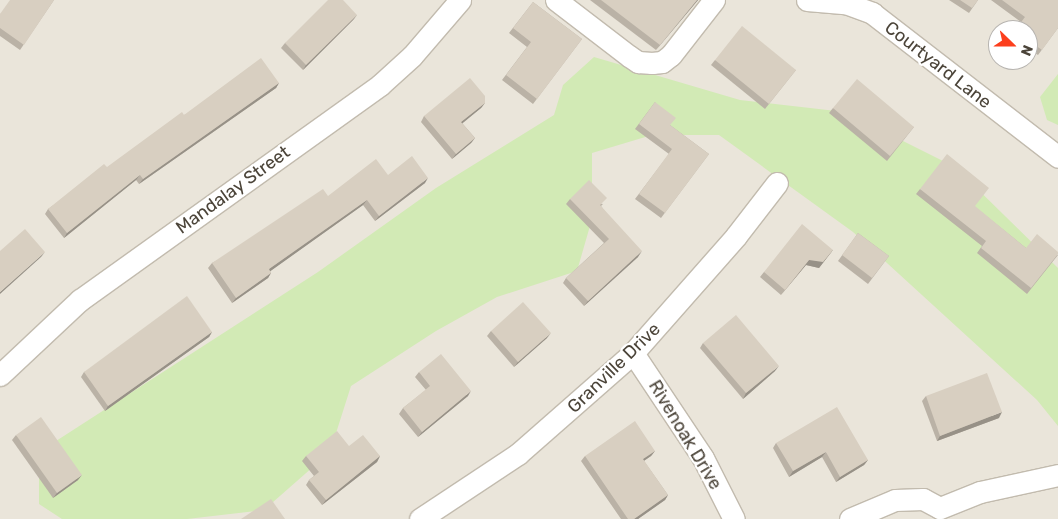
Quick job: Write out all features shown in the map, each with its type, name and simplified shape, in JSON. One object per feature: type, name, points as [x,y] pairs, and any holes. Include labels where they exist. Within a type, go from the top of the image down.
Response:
[{"type":"street","name":"Mandalay Street","points":[[0,375],[80,300],[380,85],[412,56],[460,0]]},
{"type":"street","points":[[556,0],[638,62],[652,63],[662,62],[671,55],[714,0]]},
{"type":"street","name":"Courtyard Lane","points":[[807,0],[845,3],[872,13],[1058,158]]},
{"type":"street","name":"Granville Drive","points":[[420,519],[518,454],[633,352],[736,236],[777,183]]},
{"type":"street","name":"Rivenoak Drive","points":[[633,352],[703,458],[734,519]]},
{"type":"street","points":[[850,519],[895,500],[923,499],[939,513],[980,492],[1058,475]]},
{"type":"shaded area","points":[[0,0],[1058,0],[1058,519],[0,519]]},
{"type":"green space","points":[[594,57],[740,100],[845,112],[955,167],[1058,268],[1058,426],[1037,400],[853,232],[719,135],[652,135],[592,153],[592,219],[577,271],[497,297],[436,331],[351,386],[330,452],[264,510],[187,519],[62,519],[39,504],[39,452],[318,272],[436,188],[554,115],[563,85]]},
{"type":"green space","points":[[1058,74],[1058,125],[1047,120],[1040,97]]},
{"type":"building","points":[[10,0],[54,0],[24,45],[0,28],[0,14]]},
{"type":"building","points":[[328,0],[343,0],[357,15],[306,65],[285,43]]},
{"type":"building","points":[[601,0],[697,0],[660,45]]},
{"type":"building","points":[[960,0],[978,0],[972,8]]},
{"type":"building","points":[[1002,0],[1058,0],[1058,28],[1042,50],[1038,47],[1038,20],[1023,20],[1025,17]]},
{"type":"building","points":[[533,2],[582,39],[537,99],[506,75],[531,42],[513,28]]},
{"type":"building","points":[[742,26],[796,70],[769,104],[715,60]]},
{"type":"building","points":[[261,58],[279,83],[143,179],[140,175],[67,233],[48,209],[104,164],[107,167],[182,112],[184,115]]},
{"type":"building","points":[[470,78],[485,96],[485,103],[461,122],[475,138],[456,154],[424,116]]},
{"type":"building","points":[[857,79],[914,127],[890,156],[833,108]]},
{"type":"building","points":[[655,102],[676,118],[670,125],[709,154],[665,213],[639,194],[672,149],[639,124]]},
{"type":"building","points":[[947,154],[989,188],[975,206],[1026,248],[1037,234],[1058,252],[1031,288],[981,248],[986,241],[920,189]]},
{"type":"building","points":[[412,156],[428,178],[379,216],[367,200],[269,269],[271,273],[236,298],[212,263],[323,189],[328,196],[376,159],[388,175]]},
{"type":"building","points":[[589,180],[607,198],[600,205],[642,251],[588,301],[566,278],[609,239],[570,199]]},
{"type":"building","points":[[802,224],[833,250],[823,262],[809,260],[785,290],[764,272]]},
{"type":"building","points":[[25,229],[45,252],[0,292],[0,251]]},
{"type":"building","points":[[858,233],[889,256],[872,278],[842,255]]},
{"type":"building","points":[[187,296],[212,332],[108,406],[84,372]]},
{"type":"building","points":[[523,302],[551,333],[518,362],[491,331]]},
{"type":"building","points":[[736,315],[779,366],[746,393],[703,343]]},
{"type":"building","points":[[441,354],[471,391],[422,432],[403,408],[430,386],[419,372]]},
{"type":"building","points":[[987,373],[1002,412],[940,436],[926,396]]},
{"type":"building","points":[[837,407],[868,460],[840,477],[826,452],[793,471],[776,443]]},
{"type":"building","points":[[41,417],[82,475],[57,493],[16,435]]},
{"type":"building","points":[[635,421],[655,451],[643,459],[668,495],[634,519],[628,519],[585,456]]},
{"type":"building","points":[[337,431],[349,446],[363,435],[380,456],[326,500],[309,480],[319,472],[306,456]]},
{"type":"building","points":[[271,499],[285,519],[241,519]]}]
